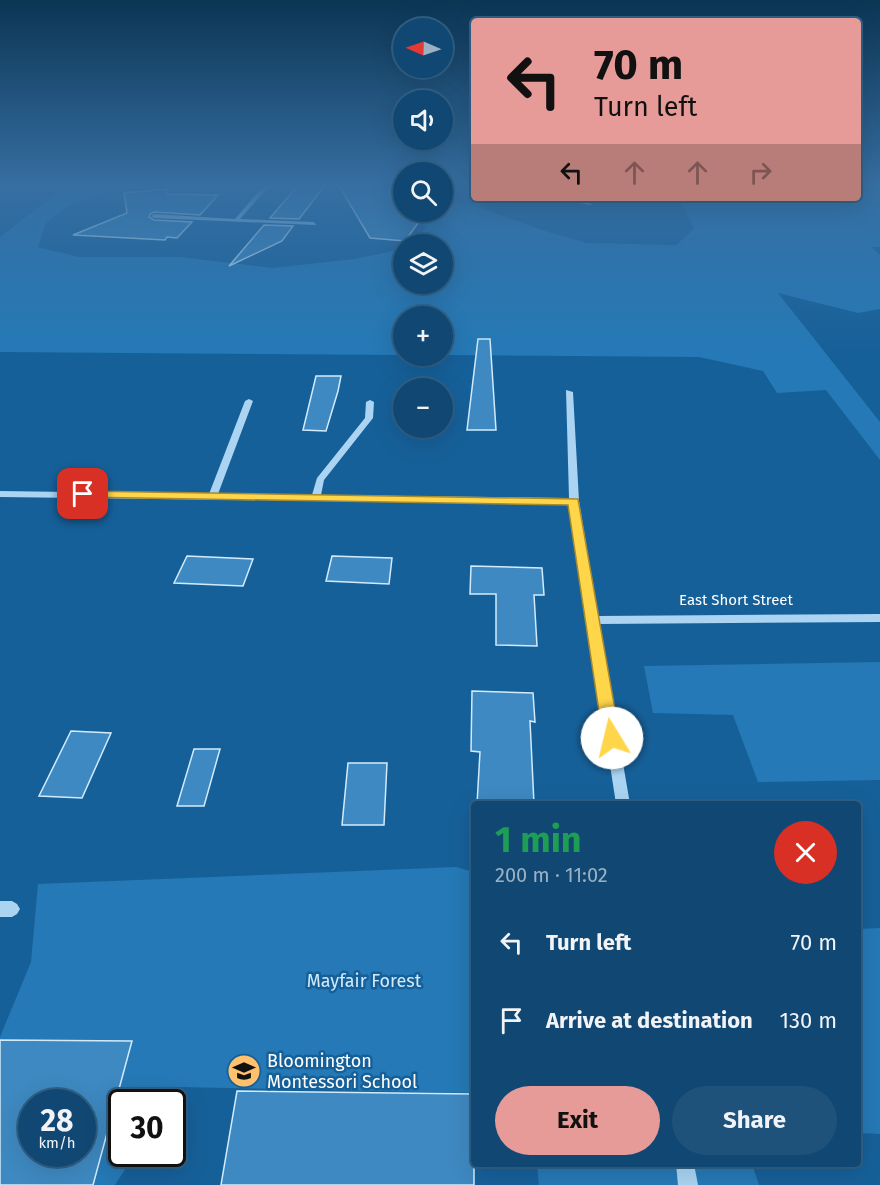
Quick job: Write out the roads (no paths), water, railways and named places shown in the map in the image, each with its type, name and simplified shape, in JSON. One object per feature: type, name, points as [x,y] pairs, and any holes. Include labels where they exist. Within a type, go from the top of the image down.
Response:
[{"type":"street","points":[[569,392],[574,501],[623,801]]},
{"type":"street","points":[[213,495],[249,401]]},
{"type":"street","points":[[316,496],[320,480],[369,417],[370,402]]},
{"type":"street","points":[[0,494],[316,496],[574,501]]},
{"type":"street","name":"East Short Street","points":[[593,620],[880,618]]},
{"type":"street","points":[[685,1167],[688,1185]]},
{"type":"place","name":"Bloomington Montessori School","points":[[244,1071]]},
{"type":"park label","name":"Mayfair Forest","points":[[364,981]]}]
